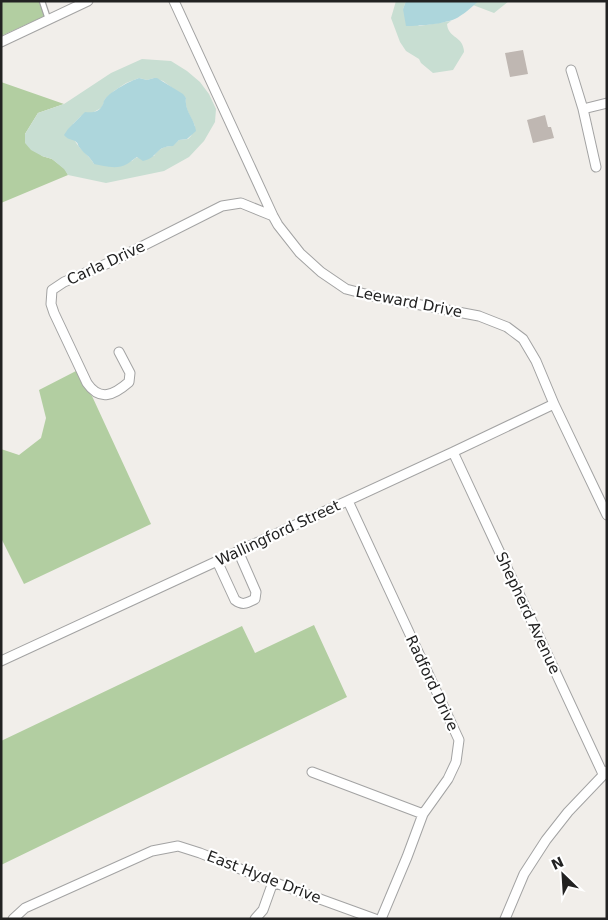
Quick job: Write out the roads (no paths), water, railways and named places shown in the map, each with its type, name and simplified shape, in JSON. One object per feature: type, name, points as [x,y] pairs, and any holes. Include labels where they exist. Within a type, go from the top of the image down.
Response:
[{"type":"street","points":[[1,42],[88,1]]},
{"type":"street","name":"Leeward Drive","points":[[174,1],[273,216],[300,253],[321,272],[346,289],[480,316],[506,327],[523,339],[536,361],[554,404],[607,515]]},
{"type":"street","points":[[571,70],[583,109],[596,167]]},
{"type":"street","points":[[583,109],[607,103]]},
{"type":"street","name":"Carla Drive","points":[[119,352],[130,374],[129,382],[115,393],[101,395],[93,392],[54,313],[51,304],[52,290],[64,282],[114,261],[222,206],[241,203],[273,216]]},
{"type":"street","name":"Wallingford Street","points":[[1,661],[554,404]]},
{"type":"street","name":"Shepherd Avenue","points":[[453,452],[605,773]]},
{"type":"street","name":"Radford Drive","points":[[348,501],[459,740],[456,762],[448,779],[423,814],[381,919]]},
{"type":"street","points":[[217,561],[235,600],[240,603],[246,603],[255,599],[256,592],[238,551]]},
{"type":"street","points":[[312,772],[423,814]]},
{"type":"street","points":[[505,919],[524,874],[546,840],[568,812],[605,773]]},
{"type":"street","name":"East Hyde Drive","points":[[13,919],[25,908],[152,851],[178,846],[375,919]]},
{"type":"street","points":[[255,919],[263,910],[273,882]]},
{"type":"lane","points":[[42,1],[48,20]]},
{"type":"water","points":[[406,1],[479,1],[455,19],[442,23],[406,26],[403,9]]},
{"type":"water","points":[[139,78],[147,80],[157,78],[183,94],[186,98],[187,107],[196,131],[187,139],[179,140],[173,146],[163,148],[143,161],[137,157],[119,167],[94,164],[75,141],[64,135],[85,112],[99,110],[104,100],[112,93]]}]
